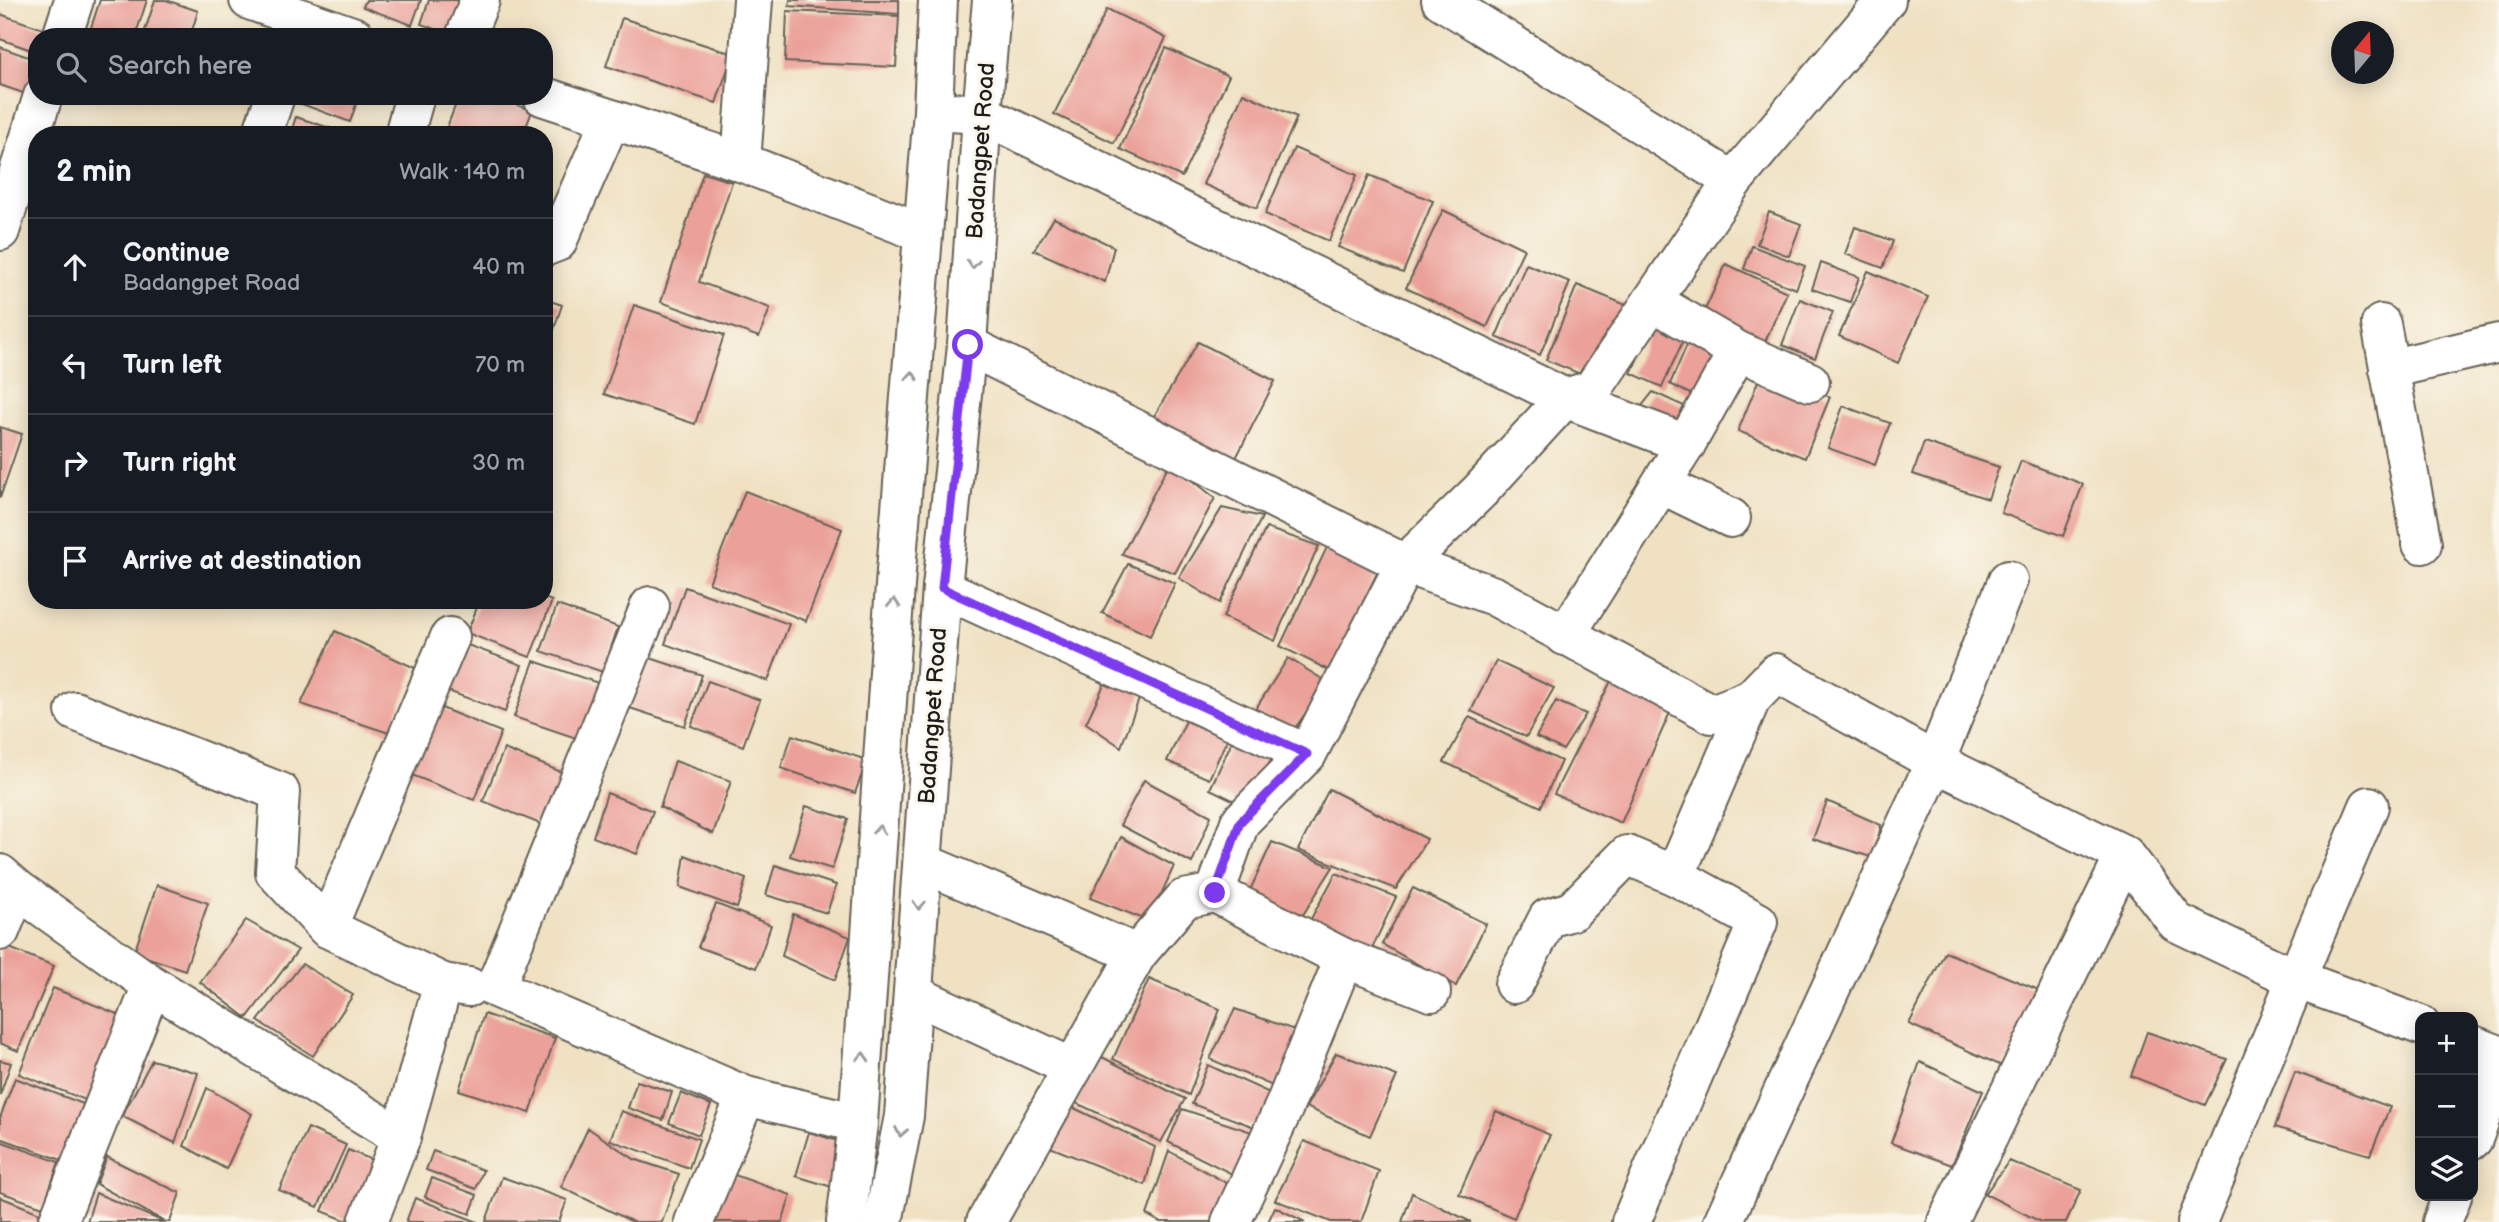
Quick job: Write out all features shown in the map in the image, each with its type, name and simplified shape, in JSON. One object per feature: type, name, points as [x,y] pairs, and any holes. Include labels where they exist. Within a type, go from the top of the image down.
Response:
[{"type":"street","points":[[65,28],[74,0]]},
{"type":"street","points":[[248,0],[330,28]]},
{"type":"street","points":[[469,28],[480,0]]},
{"type":"street","points":[[741,162],[753,0]]},
{"type":"street","name":"Badangpet Road","points":[[846,1222],[858,1123],[896,571],[933,111],[938,0]]},
{"type":"street","name":"Badangpet Road","points":[[883,1222],[904,1116],[942,588],[968,345],[992,0]]},
{"type":"street","points":[[1441,0],[1733,181]]},
{"type":"street","points":[[1215,893],[1240,822],[1307,754],[1405,564],[1480,491],[1565,398],[1592,390],[1733,181],[1886,0]]},
{"type":"street","points":[[553,100],[741,162],[923,233]]},
{"type":"street","points":[[0,231],[14,139],[37,105]]},
{"type":"street","points":[[264,126],[272,105]]},
{"type":"street","points":[[407,126],[412,105]]},
{"type":"street","points":[[933,111],[982,114],[1565,398],[1686,444]]},
{"type":"street","points":[[553,244],[557,242],[611,119]]},
{"type":"street","points":[[1652,301],[1738,351],[1810,382]]},
{"type":"street","points":[[2381,324],[2422,544]]},
{"type":"street","points":[[2389,369],[2499,343]]},
{"type":"street","points":[[968,345],[1405,564],[1494,596],[1712,714],[1751,699]]},
{"type":"street","points":[[1566,636],[1686,444],[1738,351]]},
{"type":"street","points":[[1661,484],[1731,518]]},
{"type":"street","points":[[1723,1222],[1935,762],[2008,580]]},
{"type":"street","points":[[942,588],[1307,754]]},
{"type":"street","points":[[495,988],[650,606]]},
{"type":"street","points":[[327,928],[450,637]]},
{"type":"street","points":[[1675,876],[1751,699],[1776,673],[1935,762],[2125,855],[2176,922],[2295,979],[2415,1024]]},
{"type":"street","points":[[75,711],[279,792],[275,872],[327,928],[443,983],[495,988],[746,1096],[858,1123]]},
{"type":"street","points":[[2197,1222],[2295,979],[2369,806]]},
{"type":"street","points":[[1514,984],[1548,918],[1572,911],[1627,855],[1675,876],[1758,922],[1631,1222]]},
{"type":"street","points":[[1947,1222],[2125,855]]},
{"type":"street","points":[[923,863],[1137,954]]},
{"type":"street","points":[[0,931],[9,881],[152,985],[401,1137]]},
{"type":"street","points":[[986,1222],[1137,954],[1184,899],[1215,893],[1344,958],[1431,992]]},
{"type":"street","points":[[1231,1222],[1284,1107],[1344,958]]},
{"type":"street","points":[[368,1222],[401,1137],[443,983]]},
{"type":"street","points":[[58,1222],[152,985]]},
{"type":"street","points":[[913,994],[1073,1068]]},
{"type":"street","points":[[2478,1047],[2499,1055]]},
{"type":"street","points":[[2473,1138],[2499,1068]]},
{"type":"street","points":[[694,1222],[746,1096]]},
{"type":"street","points":[[2442,1222],[2450,1201]]},
{"type":"building","points":[[100,0],[147,0],[138,28],[91,28]]},
{"type":"building","points":[[155,0],[166,0],[198,11],[193,28],[146,28]]},
{"type":"building","points":[[366,0],[421,0],[412,25],[363,7]]},
{"type":"building","points":[[429,0],[471,0],[461,28],[432,28],[421,24]]},
{"type":"building","points":[[790,0],[899,0],[899,14],[789,6]]},
{"type":"building","points":[[1107,9],[1166,38],[1114,143],[1054,114]]},
{"type":"building","points":[[787,11],[899,16],[896,67],[785,62]]},
{"type":"building","points":[[0,14],[40,28],[28,28],[28,49],[0,39]]},
{"type":"building","points":[[622,18],[733,54],[716,103],[606,66]]},
{"type":"building","points":[[0,47],[28,57],[26,94],[0,85]]},
{"type":"building","points":[[1166,48],[1229,76],[1182,177],[1120,149]]},
{"type":"building","points":[[1243,93],[1297,117],[1257,208],[1203,184]]},
{"type":"building","points":[[304,105],[356,105],[350,122]]},
{"type":"building","points":[[456,105],[517,105],[532,111],[526,126],[447,126]]},
{"type":"building","points":[[296,117],[324,126],[293,126]]},
{"type":"building","points":[[1294,148],[1357,175],[1329,241],[1265,214]]},
{"type":"building","points":[[703,173],[732,182],[699,282],[770,308],[759,337],[661,302]]},
{"type":"building","points":[[1369,175],[1433,201],[1403,273],[1338,247]]},
{"type":"building","points":[[1443,210],[1524,249],[1487,327],[1406,288]]},
{"type":"building","points":[[1769,212],[1801,224],[1789,256],[1757,244]]},
{"type":"building","points":[[1054,218],[1114,247],[1105,282],[1034,250]]},
{"type":"building","points":[[1855,227],[1893,241],[1883,268],[1845,254]]},
{"type":"building","points":[[1752,246],[1805,266],[1796,289],[1744,269]]},
{"type":"building","points":[[1821,263],[1859,277],[1850,302],[1812,289]]},
{"type":"building","points":[[1526,264],[1570,282],[1540,355],[1496,337]]},
{"type":"building","points":[[1726,264],[1787,292],[1765,342],[1703,314]]},
{"type":"building","points":[[1868,271],[1928,297],[1898,363],[1839,336]]},
{"type":"building","points":[[1577,285],[1626,305],[1595,380],[1546,360]]},
{"type":"building","points":[[1800,299],[1833,312],[1815,358],[1782,345]]},
{"type":"building","points":[[553,302],[562,305],[553,332]]},
{"type":"building","points":[[634,305],[724,335],[695,424],[604,394]]},
{"type":"building","points":[[1657,316],[1688,330],[1662,387],[1631,373]]},
{"type":"building","points":[[1692,333],[1728,347],[1702,400],[1670,384]]},
{"type":"building","points":[[1198,342],[1275,381],[1233,464],[1150,423]]},
{"type":"building","points":[[1763,369],[1830,397],[1805,458],[1738,431]]},
{"type":"building","points":[[1653,392],[1695,411],[1675,435],[1634,416]]},
{"type":"building","points":[[1843,406],[1890,423],[1875,465],[1828,448]]},
{"type":"building","points":[[0,427],[22,434],[0,498]]},
{"type":"building","points":[[1924,442],[1999,467],[1988,499],[1913,474]]},
{"type":"building","points":[[2021,461],[2083,484],[2063,536],[2001,513]]},
{"type":"building","points":[[1170,462],[1215,498],[1175,573],[1122,554]]},
{"type":"building","points":[[745,491],[842,529],[806,621],[709,583]]},
{"type":"building","points":[[1222,508],[1262,517],[1220,603],[1179,578]]},
{"type":"building","points":[[1266,528],[1319,546],[1275,641],[1223,617]]},
{"type":"building","points":[[1329,543],[1379,569],[1330,671],[1280,646]]},
{"type":"building","points":[[1128,564],[1175,583],[1150,636],[1102,613]]},
{"type":"building","points":[[685,587],[789,624],[768,681],[665,644]]},
{"type":"building","points":[[557,605],[618,627],[603,672],[541,651]]},
{"type":"building","points":[[476,609],[549,609],[530,657],[467,633]]},
{"type":"building","points":[[335,631],[415,668],[389,733],[301,704]]},
{"type":"building","points":[[462,643],[522,665],[505,712],[445,690]]},
{"type":"building","points":[[647,657],[702,675],[685,726],[630,708]]},
{"type":"building","points":[[1288,658],[1327,682],[1293,731],[1251,716]]},
{"type":"building","points":[[534,661],[601,684],[582,740],[514,717]]},
{"type":"building","points":[[1496,661],[1554,688],[1526,737],[1471,711]]},
{"type":"building","points":[[1110,672],[1142,691],[1121,747],[1086,723]]},
{"type":"building","points":[[1614,675],[1672,708],[1621,823],[1554,794]]},
{"type":"building","points":[[708,681],[760,700],[743,746],[691,726]]},
{"type":"building","points":[[1556,701],[1586,714],[1563,750],[1536,737]]},
{"type":"building","points":[[434,705],[501,732],[474,800],[407,773]]},
{"type":"building","points":[[1193,706],[1234,724],[1209,779],[1167,761]]},
{"type":"building","points":[[1469,717],[1561,761],[1541,807],[1444,762]]},
{"type":"building","points":[[792,735],[867,760],[855,793],[781,768]]},
{"type":"building","points":[[1234,737],[1274,755],[1245,806],[1210,789]]},
{"type":"building","points":[[504,749],[564,773],[543,825],[483,801]]},
{"type":"building","points":[[675,761],[731,781],[713,834],[660,807]]},
{"type":"building","points":[[1144,780],[1211,816],[1192,863],[1120,825]]},
{"type":"building","points":[[1329,789],[1427,839],[1396,889],[1298,850]]},
{"type":"building","points":[[607,793],[653,811],[637,854],[593,837]]},
{"type":"building","points":[[1827,801],[1881,825],[1874,858],[1813,839]]},
{"type":"building","points":[[806,806],[848,819],[832,869],[790,856]]},
{"type":"building","points":[[1121,837],[1174,866],[1149,921],[1090,898]]},
{"type":"building","points":[[1272,842],[1333,867],[1294,929],[1247,897]]},
{"type":"building","points":[[685,855],[746,879],[737,908],[680,887]]},
{"type":"building","points":[[775,865],[836,885],[827,913],[766,895]]},
{"type":"building","points":[[1336,873],[1396,897],[1369,955],[1307,926]]},
{"type":"building","points":[[157,885],[208,903],[185,970],[134,953]]},
{"type":"building","points":[[1413,888],[1486,924],[1456,986],[1382,944]]},
{"type":"building","points":[[716,904],[771,925],[756,968],[698,947]]},
{"type":"building","points":[[793,914],[850,937],[835,980],[782,956]]},
{"type":"building","points":[[246,920],[298,950],[247,1018],[200,982]]},
{"type":"building","points":[[2,945],[54,966],[18,1051],[0,1043]]},
{"type":"building","points":[[1945,952],[2039,990],[2004,1067],[1909,1024]]},
{"type":"building","points":[[302,964],[353,995],[313,1056],[258,1021]]},
{"type":"building","points":[[1149,979],[1220,1009],[1189,1095],[1113,1059]]},
{"type":"building","points":[[53,988],[127,1018],[93,1103],[19,1074]]},
{"type":"building","points":[[1235,1009],[1300,1032],[1275,1087],[1210,1059]]},
{"type":"building","points":[[484,1014],[555,1038],[530,1113],[459,1090]]},
{"type":"building","points":[[2147,1032],[2227,1059],[2205,1105],[2131,1076]]},
{"type":"building","points":[[1336,1053],[1397,1076],[1370,1136],[1306,1107]]},
{"type":"building","points":[[1098,1055],[1185,1099],[1161,1142],[1076,1103]]},
{"type":"building","points":[[0,1060],[11,1063],[0,1095]]},
{"type":"building","points":[[152,1060],[198,1073],[175,1143],[122,1116]]},
{"type":"building","points":[[1920,1062],[1983,1091],[1952,1165],[1891,1143]]},
{"type":"building","points":[[1208,1065],[1274,1095],[1257,1128],[1192,1104]]},
{"type":"building","points":[[2295,1072],[2390,1107],[2370,1155],[2275,1127]]},
{"type":"building","points":[[15,1078],[94,1108],[73,1164],[0,1138],[0,1118]]},
{"type":"building","points":[[637,1081],[672,1092],[663,1120],[628,1108]]},
{"type":"building","points":[[207,1088],[252,1114],[226,1169],[184,1146]]},
{"type":"building","points":[[681,1093],[711,1105],[699,1135],[669,1123]]},
{"type":"building","points":[[1072,1107],[1155,1147],[1145,1185],[1045,1145]]},
{"type":"building","points":[[1182,1109],[1258,1134],[1236,1176],[1168,1142]]},
{"type":"building","points":[[621,1111],[699,1139],[689,1168],[610,1140]]},
{"type":"building","points":[[1496,1111],[1550,1135],[1514,1218],[1459,1194]]},
{"type":"building","points":[[308,1128],[346,1145],[318,1207],[279,1190]]},
{"type":"building","points":[[588,1128],[634,1159],[679,1174],[662,1222],[633,1222],[561,1187]]},
{"type":"building","points":[[809,1132],[847,1144],[832,1187],[796,1176]]},
{"type":"building","points":[[0,1141],[59,1162],[43,1207],[0,1192]]},
{"type":"building","points":[[1304,1141],[1379,1171],[1361,1222],[1331,1222],[1275,1200]]},
{"type":"building","points":[[348,1150],[382,1164],[350,1222],[322,1211]]},
{"type":"building","points":[[433,1151],[483,1170],[476,1189],[426,1170]]},
{"type":"building","points":[[1169,1151],[1233,1187],[1218,1222],[1160,1222],[1147,1215]]},
{"type":"building","points":[[107,1157],[180,1193],[170,1222],[165,1222],[96,1184]]},
{"type":"building","points":[[2009,1161],[2081,1190],[2066,1222],[2041,1222],[1985,1194]]},
{"type":"building","points":[[726,1172],[791,1195],[782,1222],[708,1222]]},
{"type":"building","points":[[502,1177],[567,1200],[559,1222],[486,1221]]},
{"type":"building","points":[[432,1178],[477,1195],[470,1214],[425,1197]]},
{"type":"building","points":[[96,1193],[164,1222],[87,1222]]},
{"type":"building","points":[[1412,1193],[1471,1222],[1402,1222]]},
{"type":"building","points":[[0,1197],[40,1213],[36,1222],[0,1222]]},
{"type":"building","points":[[415,1198],[478,1222],[406,1222]]},
{"type":"building","points":[[1275,1207],[1305,1222],[1268,1222]]},
{"type":"route","points":[[968,345],[942,588],[1307,754],[1240,822],[1215,893]]}]
